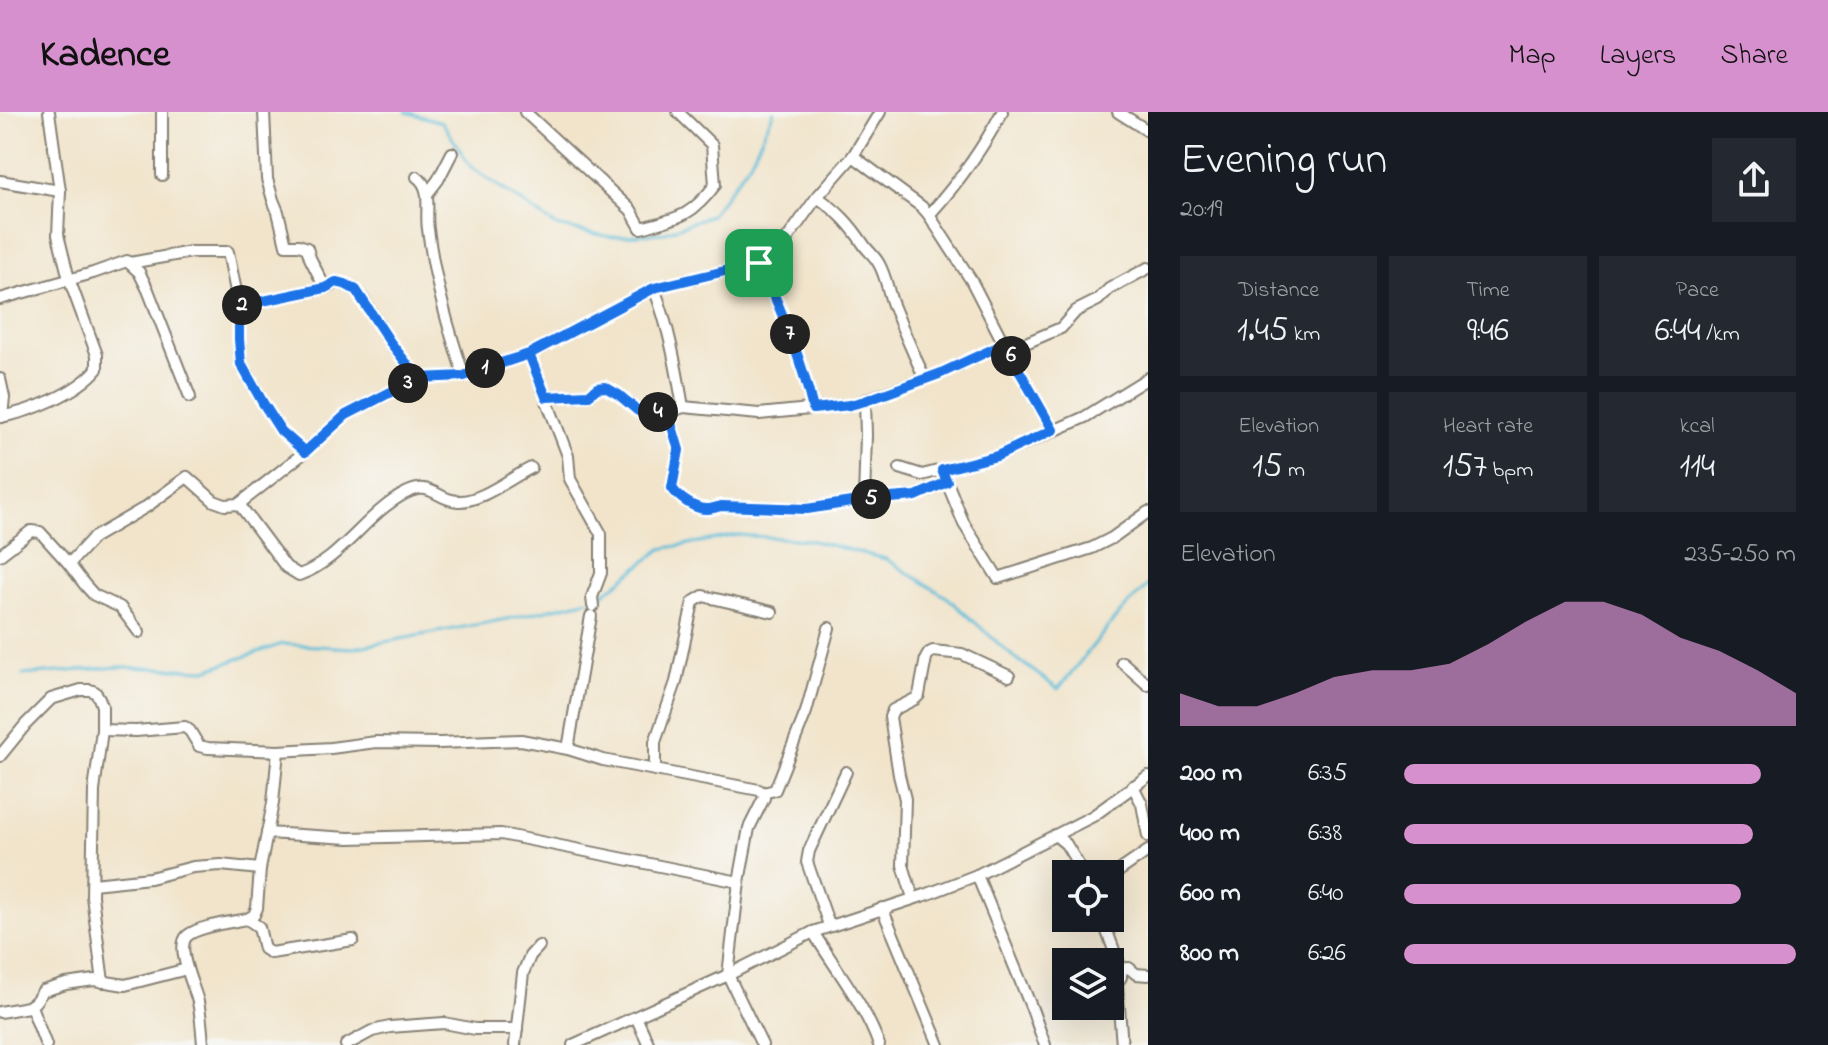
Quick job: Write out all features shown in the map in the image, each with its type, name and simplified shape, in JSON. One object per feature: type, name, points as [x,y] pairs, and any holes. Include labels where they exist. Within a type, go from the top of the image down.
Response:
[{"type":"street","points":[[0,379],[4,397],[1,417],[32,408],[70,391],[97,369],[97,355],[69,279],[58,235],[60,191],[49,112]]},
{"type":"street","points":[[162,112],[162,175]]},
{"type":"street","points":[[264,112],[267,179],[286,245],[307,248],[325,288]]},
{"type":"street","points":[[525,112],[631,210],[641,228],[693,210],[715,185],[712,145],[678,112]]},
{"type":"street","points":[[69,564],[93,538],[146,507],[187,477],[214,501],[225,505],[239,504],[346,415],[418,378],[464,376],[529,354],[654,288],[759,263],[782,246],[817,197],[853,156],[880,112]]},
{"type":"street","points":[[929,215],[988,139],[1002,112]]},
{"type":"street","points":[[1118,112],[1148,131]]},
{"type":"street","points":[[428,193],[452,153]]},
{"type":"street","points":[[853,156],[929,215],[971,280],[1053,430]]},
{"type":"street","points":[[417,177],[422,180],[428,193],[426,216],[434,269],[446,321],[464,376]]},
{"type":"street","points":[[0,181],[60,191]]},
{"type":"street","points":[[817,197],[841,213],[844,221],[859,235],[865,248],[880,264],[904,333],[925,379]]},
{"type":"street","points":[[0,299],[127,261],[191,252],[228,252],[239,306],[241,364],[281,431],[305,452]]},
{"type":"street","points":[[130,263],[139,272],[148,290],[190,397]]},
{"type":"street","points":[[759,263],[780,307],[805,374],[813,409]]},
{"type":"street","points":[[546,397],[589,395],[597,388],[605,387],[638,411],[668,413],[683,407],[759,414],[850,405],[925,379],[1004,344],[1021,345],[1061,328],[1076,311],[1148,268]]},
{"type":"street","points":[[239,306],[325,288],[336,282],[345,284],[356,290],[418,378]]},
{"type":"street","points":[[654,288],[672,343],[683,407]]},
{"type":"street","points":[[529,354],[568,456],[570,479],[601,534],[601,573],[592,597],[568,749]]},
{"type":"street","points":[[900,468],[922,475],[997,456],[1085,417],[1148,378]]},
{"type":"street","points":[[864,500],[865,401]]},
{"type":"street","points":[[668,413],[679,450],[672,488],[676,494],[701,508],[807,509],[916,496],[947,482]]},
{"type":"street","points":[[239,504],[286,567],[299,575],[339,550],[368,521],[404,494],[422,488],[462,501],[493,490],[531,468]]},
{"type":"street","points":[[942,470],[964,524],[998,578],[1092,548],[1112,538],[1148,512]]},
{"type":"street","points":[[0,555],[31,531],[43,534],[94,595],[120,607],[139,632]]},
{"type":"street","points":[[655,770],[655,742],[676,682],[693,602],[703,596],[772,612]]},
{"type":"street","points":[[102,730],[185,727],[199,746],[278,751],[376,742],[521,740],[763,793],[775,790],[806,712],[829,628]]},
{"type":"street","points":[[913,898],[903,865],[905,799],[890,717],[893,710],[919,695],[926,658],[933,651],[962,654],[1009,676]]},
{"type":"street","points":[[1122,662],[1148,685]]},
{"type":"street","points":[[0,756],[51,699],[81,690],[95,692],[102,706],[102,730],[94,791],[92,896],[103,982]]},
{"type":"street","points":[[203,1045],[197,997],[187,969],[184,942],[188,935],[254,915],[273,803],[278,751]]},
{"type":"street","points":[[829,925],[807,862],[809,851],[846,772]]},
{"type":"street","points":[[573,1045],[728,975],[829,925],[977,875],[1093,816],[1148,776]]},
{"type":"street","points":[[1133,786],[1142,804],[1148,836]]},
{"type":"street","points":[[762,1045],[728,975],[749,828],[764,798],[763,793]]},
{"type":"street","points":[[267,833],[349,838],[501,834],[739,882]]},
{"type":"street","points":[[1055,835],[1066,844],[1076,860]]},
{"type":"street","points":[[1124,868],[1148,851]]},
{"type":"street","points":[[93,884],[150,878],[193,867],[221,865],[260,869]]},
{"type":"street","points":[[977,875],[1045,1045]]},
{"type":"street","points":[[882,908],[939,1045]]},
{"type":"street","points":[[247,919],[259,927],[264,949],[271,953],[353,940]]},
{"type":"street","points":[[813,932],[845,981],[879,1045]]},
{"type":"street","points":[[346,1045],[372,1031],[444,1023],[517,1039],[523,973],[530,956],[539,946]]},
{"type":"street","points":[[0,1012],[31,1006],[47,989],[94,980],[125,985],[187,969]]},
{"type":"street","points":[[1124,969],[1148,975]]},
{"type":"street","points":[[31,1006],[46,1045]]},
{"type":"street","points":[[636,1017],[649,1045]]},
{"type":"street","points":[[1120,1020],[1122,1045]]},
{"type":"waterway","points":[[406,112],[442,122],[471,167],[556,226],[611,237],[663,233],[711,215],[750,162],[774,112]]},
{"type":"waterway","points":[[596,598],[661,549],[738,535],[809,540],[886,559],[948,598],[1009,653],[1058,689],[1117,616],[1148,585]]},
{"type":"waterway","points":[[22,675],[119,667],[206,670],[282,644],[353,648],[589,600]]},
{"type":"route","points":[[759,263],[654,288],[529,354],[479,370],[464,376],[418,378],[356,290],[336,282],[325,288],[239,306],[241,364],[281,431],[305,452],[346,415],[418,378],[464,376],[529,354],[546,397],[589,395],[597,388],[605,387],[638,411],[668,413],[679,450],[672,488],[687,501],[708,509],[721,506],[807,509],[916,496],[947,482],[942,470],[997,456],[1053,430],[1004,344],[939,374],[865,401],[813,409],[805,374],[780,307],[759,263]]}]
